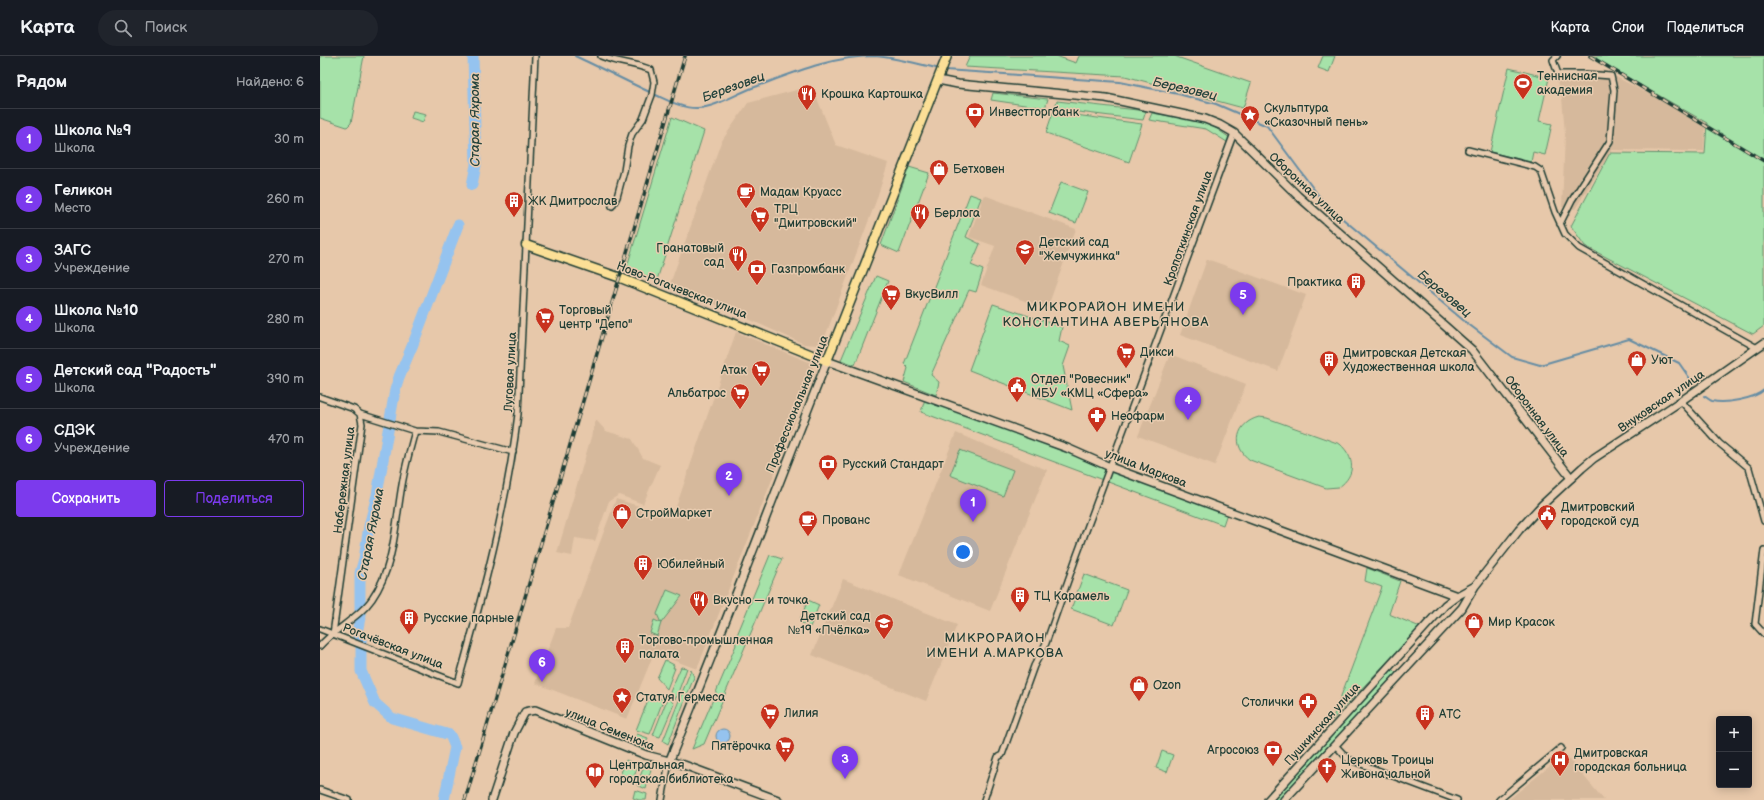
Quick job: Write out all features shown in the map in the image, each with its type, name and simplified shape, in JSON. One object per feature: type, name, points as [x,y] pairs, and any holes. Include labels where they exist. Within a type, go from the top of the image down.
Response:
[{"type":"main road","name":"Профессиональная улица","points":[[669,762],[716,649],[750,555],[948,56]]},
{"type":"main road","name":"Оборонная улица","points":[[941,73],[958,84],[1106,98],[1205,119],[1234,133],[1298,196],[1472,350],[1571,478]]},
{"type":"main road","name":"Ново-Рогачевская улица","points":[[526,245],[618,277],[827,361]]},
{"type":"main road","name":"Внуковская улица","points":[[1571,478],[1594,458],[1681,401],[1764,343]]},
{"type":"main road","name":"улица Маркова","points":[[827,361],[1067,448],[1110,467],[1457,596]]},
{"type":"main road","name":"Пушкинская улица","points":[[1284,800],[1466,604],[1475,586],[1519,530],[1571,478]]},
{"type":"main road","name":"Пушкинская улица","points":[[1268,800],[1449,601],[1475,586]]},
{"type":"main road","points":[[1457,596],[1466,604]]},
{"type":"main road","points":[[1392,664],[1402,673]]},
{"type":"main road","name":"улица Семенюка","points":[[492,800],[514,733],[525,712],[534,710],[646,755],[684,765],[778,800]]},
{"type":"street","name":"Луговая улица","points":[[458,683],[484,590],[513,452],[518,414],[535,56]]},
{"type":"street","points":[[601,56],[611,60],[641,65],[651,70],[653,76],[652,94],[643,119],[632,134],[617,197],[612,206]]},
{"type":"street","points":[[1557,56],[1553,60],[1558,74],[1611,76],[1614,90],[1610,141],[1572,200],[1560,224]]},
{"type":"street","name":"Кропоткинская улица","points":[[984,800],[998,757],[1002,755],[1034,666],[1046,643],[1234,133]]},
{"type":"street","points":[[1468,150],[1535,167],[1541,171],[1564,234],[1579,248],[1757,348]]},
{"type":"street","points":[[320,397],[360,414],[415,431],[439,432],[513,452]]},
{"type":"street","points":[[1681,401],[1719,443],[1749,468],[1764,521]]},
{"type":"street","name":"Набережная улица","points":[[333,634],[362,424],[360,414]]},
{"type":"street","points":[[320,646],[371,600],[384,577],[390,559],[402,483],[415,431]]},
{"type":"street","points":[[1764,550],[1755,624],[1764,634]]},
{"type":"street","name":"Рогачёвская улица","points":[[320,629],[458,683]]},
{"type":"street","points":[[1335,745],[1348,759],[1457,800]]},
{"type":"street","points":[[1499,800],[1561,748]]},
{"type":"street","points":[[662,800],[669,762]]},
{"type":"street","points":[[320,790],[349,800]]},
{"type":"shaded area","points":[[1603,70],[1660,100],[1705,128],[1704,151],[1612,150],[1575,209],[1562,207],[1565,134],[1562,98],[1554,72]]},
{"type":"shaded area","points":[[812,86],[836,145],[888,163],[876,201],[825,337],[817,345],[804,344],[670,284],[721,142],[748,103]]},
{"type":"shaded area","name":"Детский сад \"Жемчужинка\"","points":[[984,195],[1076,229],[1047,309],[981,285],[995,246],[969,237]]},
{"type":"shaded area","points":[[1207,259],[1306,295],[1278,371],[1180,335]]},
{"type":"shaded area","points":[[736,332],[809,362],[815,371],[697,669],[654,653],[627,719],[535,683],[556,628],[568,628],[616,499],[642,507],[674,513]]},
{"type":"shaded area","points":[[1170,354],[1246,384],[1215,465],[1138,436]]},
{"type":"shaded area","points":[[596,420],[606,431],[632,439],[643,458],[660,465],[643,504],[619,495],[609,501],[595,541],[575,538],[572,556],[557,553]]},
{"type":"shaded area","points":[[956,433],[1047,470],[990,611],[899,575]]},
{"type":"shaded area","name":"Детский сад №19 «Пчёлка»","points":[[843,579],[957,625],[926,701],[812,655]]},
{"type":"shaded area","name":"Дмитровская городская больница","points":[[1565,754],[1604,800],[1508,800]]},
{"type":"green space","points":[[320,56],[364,56],[351,123],[347,127],[320,118]]},
{"type":"green space","points":[[970,56],[1056,56],[1076,63],[1079,56],[1174,56],[1251,83],[1243,108],[1125,76],[965,67]]},
{"type":"green space","points":[[1323,56],[1335,56],[1329,72],[1318,68]]},
{"type":"green space","points":[[1590,56],[1764,56],[1764,326],[1753,334],[1585,246],[1571,226],[1610,153],[1705,154],[1707,123]]},
{"type":"green space","name":"Теннисная академия","points":[[1509,68],[1549,78],[1539,121],[1552,124],[1545,155],[1533,152],[1531,162],[1490,152]]},
{"type":"green space","points":[[993,93],[1048,99],[1045,108],[991,100]]},
{"type":"green space","points":[[1057,101],[1146,111],[1143,120],[1054,109]]},
{"type":"green space","points":[[413,111],[426,114],[423,122],[411,118]]},
{"type":"green space","points":[[1053,112],[1142,124],[1129,162],[1046,133]]},
{"type":"green space","points":[[1152,113],[1207,122],[1230,138],[1227,142],[1206,129],[1149,120]]},
{"type":"green space","points":[[672,117],[704,131],[657,280],[626,270]]},
{"type":"green space","points":[[909,167],[929,173],[899,253],[881,245]]},
{"type":"green space","points":[[1061,182],[1088,192],[1076,223],[1049,213]]},
{"type":"green space","points":[[970,194],[981,198],[966,237],[980,244],[971,265],[983,270],[976,292],[969,290],[931,375],[939,382],[936,395],[904,382],[908,368],[904,364]]},
{"type":"green space","points":[[876,276],[888,281],[855,365],[841,360]]},
{"type":"green space","points":[[993,304],[1062,327],[1059,341],[1070,346],[1063,366],[1072,410],[969,370]]},
{"type":"green space","points":[[925,399],[1227,513],[1223,525],[921,412]]},
{"type":"green space","points":[[1259,417],[1267,418],[1340,444],[1349,455],[1352,466],[1351,472],[1345,482],[1339,487],[1326,488],[1250,460],[1240,448],[1238,442],[1239,436],[1245,424]]},
{"type":"green space","points":[[960,450],[1013,470],[1003,496],[950,475]]},
{"type":"green space","points":[[770,555],[782,559],[704,744],[692,749],[736,645],[735,640]]},
{"type":"green space","points":[[1367,568],[1400,581],[1389,614],[1420,627],[1332,720],[1382,587],[1365,581]]},
{"type":"green space","points":[[1084,574],[1127,590],[1114,625],[1071,609]]},
{"type":"green space","points":[[667,590],[682,596],[661,623],[657,614]]},
{"type":"green space","points":[[808,600],[819,605],[810,627],[799,622]]},
{"type":"green space","points":[[654,620],[661,623],[657,636],[650,633]]},
{"type":"green space","points":[[665,660],[674,665],[673,668],[675,668],[667,689],[657,678]]},
{"type":"green space","points":[[681,667],[687,668],[676,698],[674,699],[670,692]]},
{"type":"green space","points":[[1392,669],[1397,674],[1280,800],[1273,800]]},
{"type":"green space","points":[[691,670],[694,677],[668,744],[663,741]]},
{"type":"green space","points":[[668,697],[674,704],[660,737],[653,735]]},
{"type":"green space","points":[[664,698],[650,734],[636,730],[648,700]]},
{"type":"green space","points":[[637,734],[648,738],[643,751],[635,748],[633,743]]},
{"type":"green space","points":[[1162,751],[1173,755],[1167,772],[1156,768]]},
{"type":"green space","points":[[626,760],[638,765],[632,783],[619,778]]},
{"type":"green space","points":[[644,766],[651,769],[646,789],[637,785]]},
{"type":"green space","points":[[635,790],[647,794],[646,800],[633,798]]},
{"type":"water","points":[[720,729],[726,729],[730,733],[730,739],[726,743],[720,743],[716,739],[716,733]]},
{"type":"waterway","name":"Старая Яхрома","points":[[472,185],[476,165],[473,56]]},
{"type":"waterway","name":"Березовец","points":[[575,56],[667,100],[693,108],[712,105],[799,71],[844,59],[875,56],[940,69]]},
{"type":"waterway","name":"Березовец","points":[[945,70],[1120,82],[1178,94],[1216,104],[1267,126],[1324,203],[1463,320],[1512,357],[1540,365],[1629,339],[1679,363],[1693,383]]},
{"type":"waterway","name":"Старая Яхрома","points":[[444,800],[455,747],[450,735],[392,718],[375,703],[361,671],[361,640],[357,633],[360,618],[360,573],[364,559],[369,526],[377,495],[395,390],[458,225]]},
{"type":"waterway","name":"Березовец","points":[[1704,396],[1712,401],[1724,402],[1747,398],[1764,390]]},
{"type":"railway","points":[[465,800],[685,56]]},
{"type":"railway","points":[[1590,56],[1764,161]]},
{"type":"place","name":"Теннисная академия","points":[[1523,100]]},
{"type":"place","name":"Крошка Картошка","points":[[807,111]]},
{"type":"place","name":"Инвестторгбанк","points":[[975,129]]},
{"type":"place","name":"Скульптура «Сказочный пень»","points":[[1250,132]]},
{"type":"place","name":"Бетховен","points":[[939,186]]},
{"type":"place","name":"Мадам Круасс","points":[[746,209]]},
{"type":"place","name":"ЖК Дмитрослав","points":[[514,218]]},
{"type":"place","name":"Берлога","points":[[920,230]]},
{"type":"place","name":"ТРЦ \"Дмитровский\"","points":[[760,233]]},
{"type":"place","name":"Детский сад \"Жемчужинка\"","points":[[1025,266]]},
{"type":"place","name":"Гранатовый сад","points":[[738,272]]},
{"type":"place","name":"Газпромбанк","points":[[757,286]]},
{"type":"place","name":"Практика","points":[[1356,299]]},
{"type":"place","name":"ВкусВилл","points":[[891,311]]},
{"type":"place","name":"Детский сад \"Радость\"","points":[[1243,315]]},
{"type":"place","name":"Торговый центр \"Депо\"","points":[[545,334]]},
{"type":"place","name":"Дикси","points":[[1126,369]]},
{"type":"place","name":"Дмитровская Детская Художественная школа","points":[[1329,377]]},
{"type":"place","name":"Уют","points":[[1637,377]]},
{"type":"place","name":"Атак","points":[[761,387]]},
{"type":"place","name":"Отдел \"Ровесник\" МБУ «КМЦ «Сфера»","points":[[1017,403]]},
{"type":"place","name":"Альбатрос","points":[[740,410]]},
{"type":"place","name":"Школа №10","points":[[1188,420]]},
{"type":"place","name":"Неофарм","points":[[1097,433]]},
{"type":"place","name":"Русский Стандарт","points":[[828,481]]},
{"type":"place","name":"Геликон","points":[[729,496]]},
{"type":"place","name":"Школа №9","points":[[973,522]]},
{"type":"place","name":"СтройМаркет","points":[[622,530]]},
{"type":"place","name":"Дмитровский городской суд","points":[[1547,531]]},
{"type":"place","name":"Прованс","points":[[808,537]]},
{"type":"place","name":"Юбилейный","points":[[643,581]]},
{"type":"place","name":"ТЦ Карамель","points":[[1020,613]]},
{"type":"place","name":"Вкусно — и точка","points":[[699,617]]},
{"type":"place","name":"Русские парные","points":[[409,635]]},
{"type":"place","name":"Мир Красок","points":[[1474,639]]},
{"type":"place","name":"Детский сад №19 «Пчёлка»","points":[[884,640]]},
{"type":"place","name":"Торгово-промышленная палата","points":[[625,664]]},
{"type":"place","name":"СДЭК","points":[[542,682]]},
{"type":"place","name":"Ozon","points":[[1139,702]]},
{"type":"place","name":"Статуя Гермеса","points":[[622,714]]},
{"type":"place","name":"Столички","points":[[1308,719]]},
{"type":"place","name":"Лилия","points":[[770,730]]},
{"type":"place","name":"АТС","points":[[1425,731]]},
{"type":"place","name":"Пятёрочка","points":[[785,763]]},
{"type":"place","name":"Агросоюз","points":[[1273,767]]},
{"type":"place","name":"Дмитровская городская больница","points":[[1560,777]]},
{"type":"place","name":"ЗАГС","points":[[845,779]]},
{"type":"place","name":"Церковь Троицы Живоначальной","points":[[1327,784]]},
{"type":"place","name":"Центральная городская библиотека","points":[[595,789]]},
{"type":"district","name":"МИКРОРАЙОН ИМЕНИ КОНСТАНТИНА АВЕРЬЯНОВА","points":[[1106,314]]},
{"type":"district","name":"МИКРОРАЙОН ИМЕНИ А.МАРКОВА","points":[[995,644]]}]
